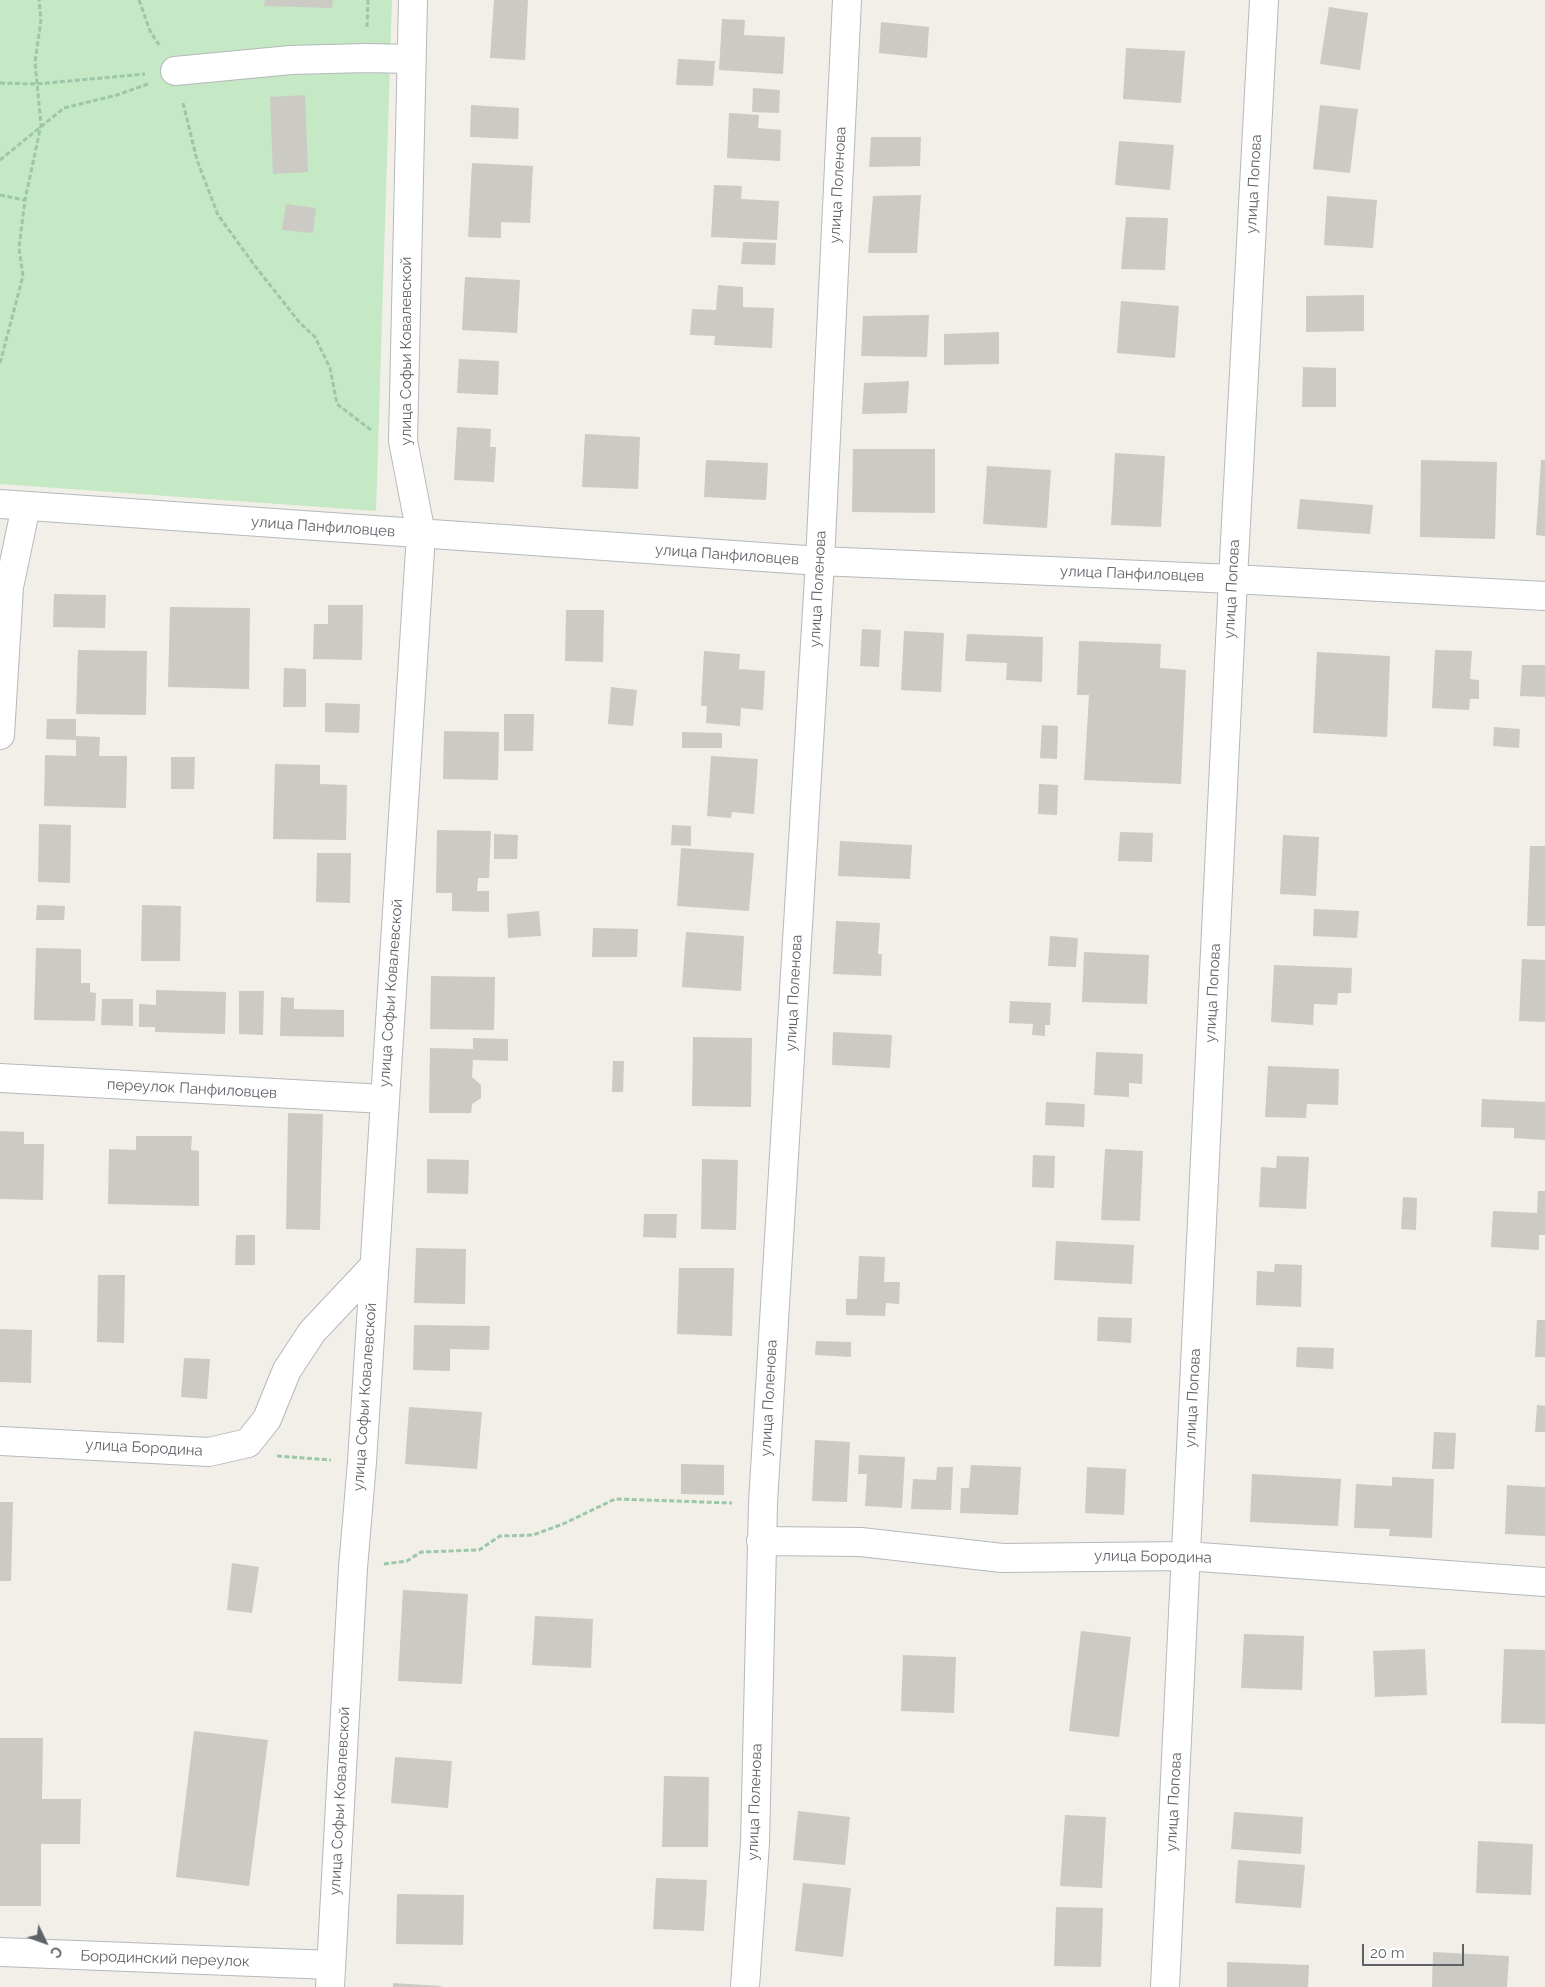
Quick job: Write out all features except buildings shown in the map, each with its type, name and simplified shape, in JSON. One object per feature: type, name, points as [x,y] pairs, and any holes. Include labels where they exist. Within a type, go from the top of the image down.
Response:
[{"type":"street","name":"улица Софьи Ковалевской","points":[[330,1976],[353,1568],[362,1462],[421,534],[403,440],[413,0]]},
{"type":"street","name":"улица Поленова","points":[[745,1987],[755,1844],[761,1541],[820,561],[847,0]]},
{"type":"street","name":"улица Попова","points":[[1165,1987],[1233,579],[1264,0]]},
{"type":"street","points":[[176,71],[291,60],[411,59]]},
{"type":"street","points":[[0,736],[13,505]]},
{"type":"street","name":"улица Панфиловцев","points":[[13,505],[820,561],[1233,579],[1545,596]]},
{"type":"street","name":"переулок Панфиловцев","points":[[0,1078],[384,1099]]},
{"type":"street","name":"улица Бородина","points":[[0,1441],[209,1452],[248,1444],[267,1420],[287,1370],[312,1332],[374,1266]]},
{"type":"street","name":"улица Бородина","points":[[761,1541],[861,1542],[1002,1558],[1186,1556],[1545,1582]]},
{"type":"street","name":"Бородинский переулок","points":[[0,1952],[330,1976]]},
{"type":"path","points":[[0,363],[23,276],[19,248],[25,200],[41,125],[35,62],[41,20],[39,0]]},
{"type":"path","points":[[139,0],[150,32],[176,71],[197,160],[218,215],[300,323],[315,337],[330,368],[337,404],[385,440],[403,440]]},
{"type":"path","points":[[0,83],[36,84],[176,71]]},
{"type":"path","points":[[0,160],[64,108],[126,92],[159,81],[176,71]]},
{"type":"path","points":[[0,195],[25,200]]},
{"type":"path","points":[[276,1456],[362,1462]]},
{"type":"path","points":[[353,1568],[407,1561],[421,1552],[479,1550],[500,1536],[533,1535],[564,1524],[615,1499],[763,1504]]},
{"type":"green space","points":[[0,0],[392,0],[376,511],[0,484]]}]
